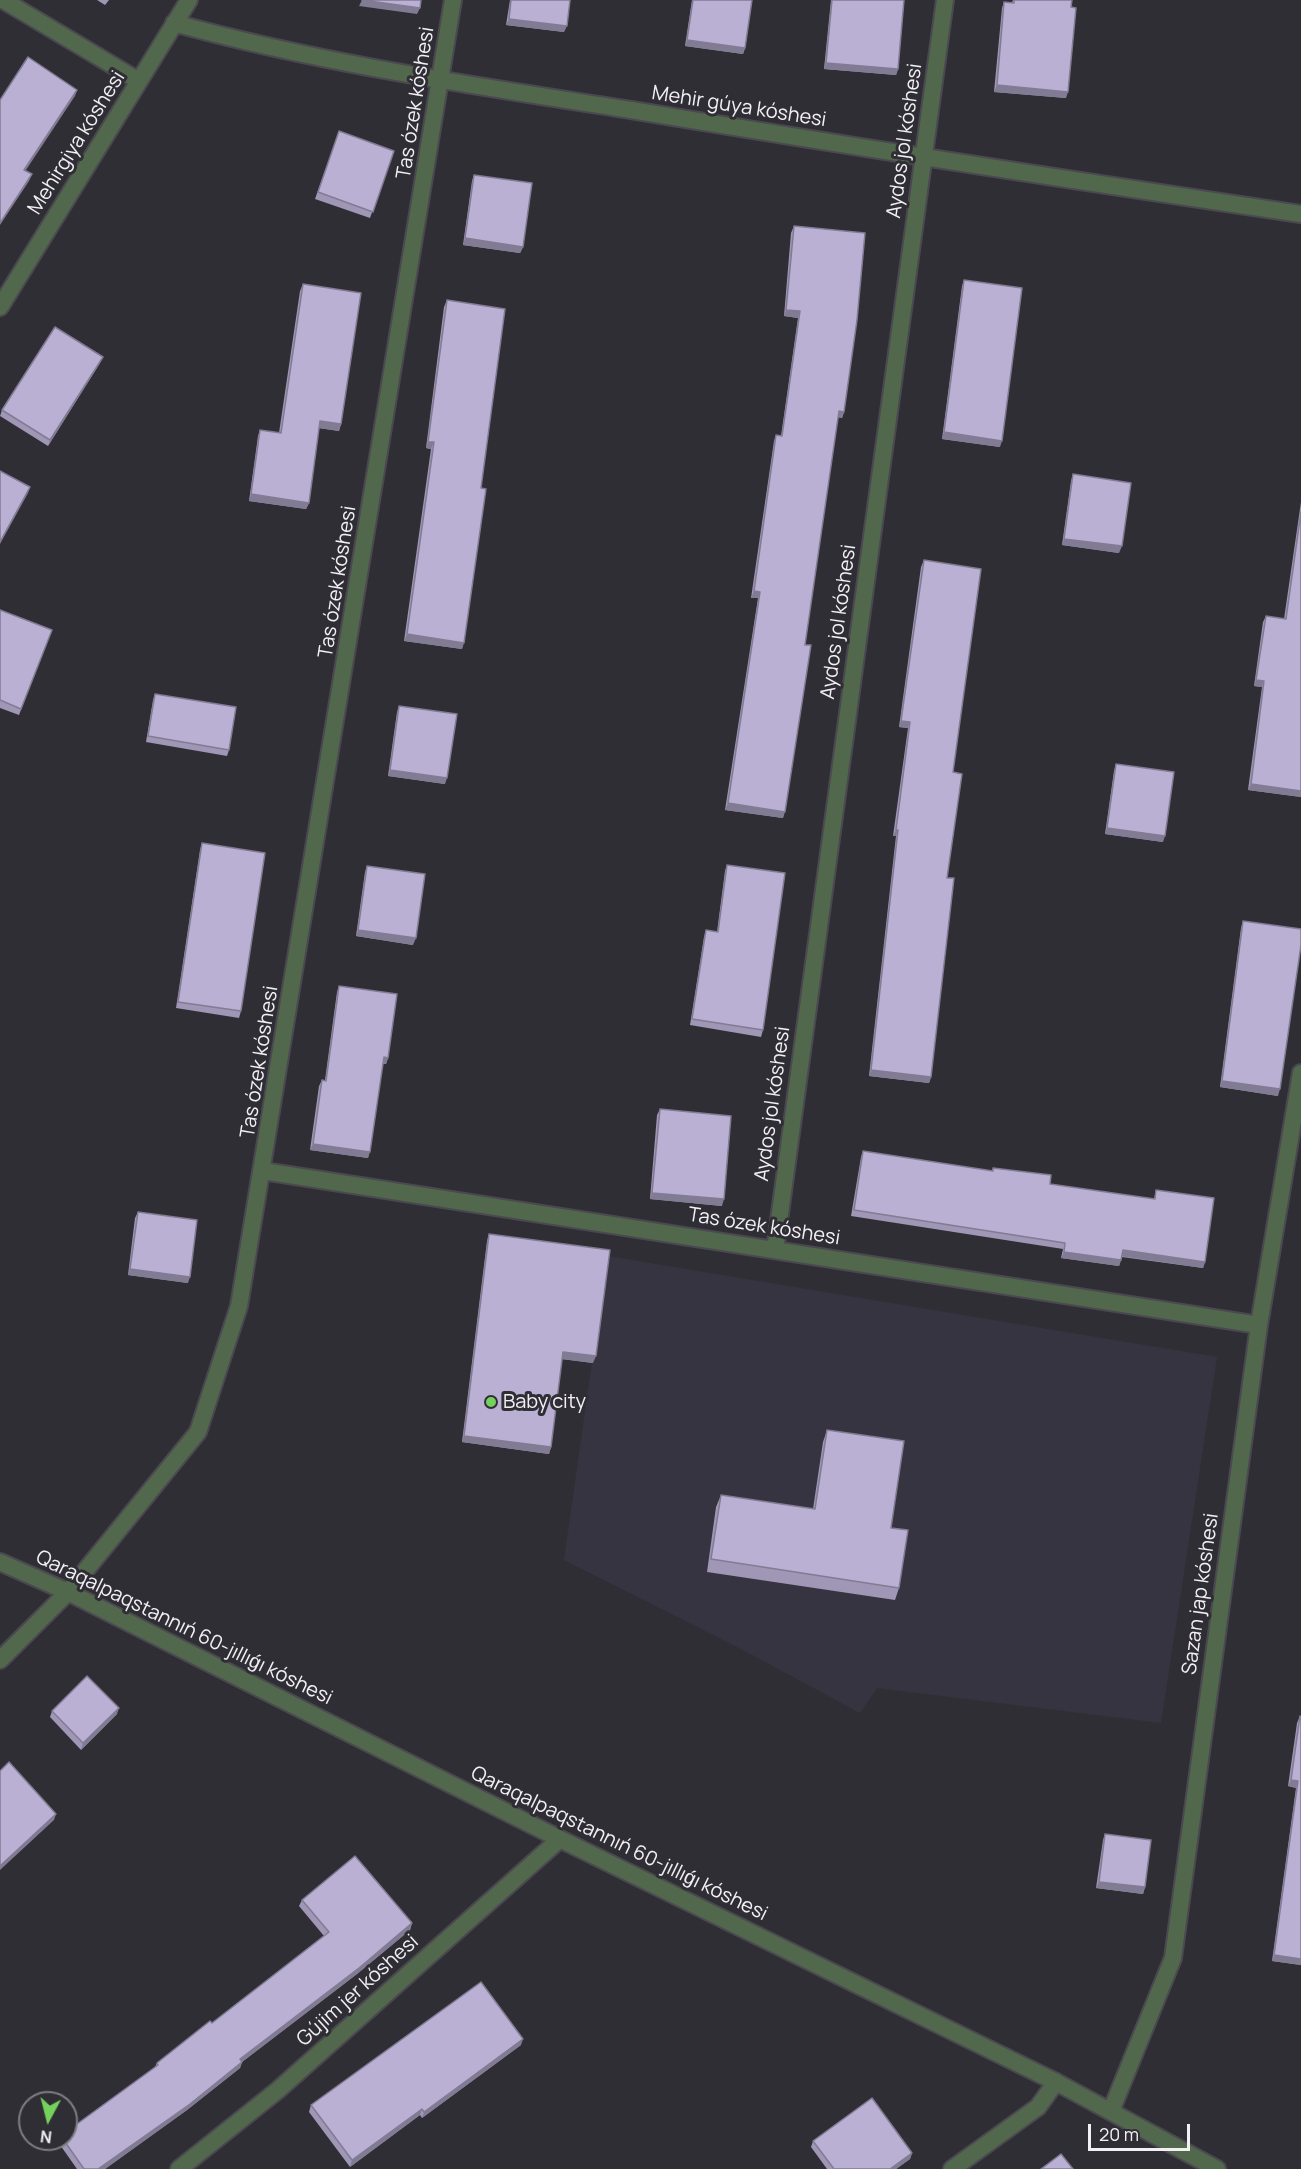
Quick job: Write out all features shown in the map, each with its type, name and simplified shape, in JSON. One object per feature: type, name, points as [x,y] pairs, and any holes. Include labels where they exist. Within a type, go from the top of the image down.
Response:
[{"type":"street","points":[[3,0],[139,81]]},
{"type":"street","name":"Mehirgiya kóshesi","points":[[0,307],[189,0]]},
{"type":"street","name":"Tas ózek kóshesi","points":[[0,1660],[68,1592],[198,1432],[239,1306],[263,1171],[453,0]]},
{"type":"street","name":"Aydos jol kóshesi","points":[[775,1250],[945,0]]},
{"type":"street","name":"Mehir gúyа kóshesi","points":[[174,23],[234,40],[441,80],[924,158],[1301,214]]},
{"type":"street","name":"Sazan jap kóshesi","points":[[1111,2111],[1173,1958],[1259,1325],[1301,1073]]},
{"type":"street","name":"Tas ózek kóshesi","points":[[263,1171],[1259,1325]]},
{"type":"street","name":"Qaraqalpaqstannıń 60-jıllıǵı kóshesi","points":[[0,1562],[68,1592],[560,1839],[1056,2082],[1217,2169]]},
{"type":"street","name":"Gújim jer kóshesi","points":[[179,2169],[278,2090],[560,1839]]},
{"type":"street","points":[[952,2169],[1038,2107],[1056,2082]]},
{"type":"shaded area","points":[[607,1256],[1217,1357],[1161,1723],[877,1688],[860,1713],[745,1651],[564,1560]]},
{"type":"building","points":[[362,0],[421,0],[420,8]]},
{"type":"building","points":[[511,0],[570,0],[567,26],[509,19]]},
{"type":"building","points":[[693,0],[752,0],[745,48],[687,40]]},
{"type":"building","points":[[832,0],[904,0],[898,69],[826,63]]},
{"type":"building","points":[[1014,0],[1072,0],[1071,7],[1076,8],[1068,92],[997,85],[1004,2],[1014,3]]},
{"type":"building","points":[[28,57],[77,90],[24,170],[32,174],[0,223],[0,100]]},
{"type":"building","points":[[339,131],[394,151],[373,212],[318,192]]},
{"type":"building","points":[[474,175],[532,183],[523,247],[465,238]]},
{"type":"building","points":[[794,226],[865,233],[857,320],[844,412],[839,411],[805,645],[811,645],[785,812],[728,803],[760,592],[754,591],[776,435],[782,436],[800,311],[786,310]]},
{"type":"building","points":[[964,280],[1022,288],[1002,441],[944,432]]},
{"type":"building","points":[[303,284],[361,293],[341,424],[320,421],[309,503],[251,494],[260,430],[281,433]]},
{"type":"building","points":[[447,300],[505,309],[481,488],[486,489],[464,643],[407,634],[434,442],[428,442]]},
{"type":"building","points":[[55,327],[103,357],[50,440],[2,410]]},
{"type":"building","points":[[0,471],[30,487],[0,542]]},
{"type":"building","points":[[1073,474],[1131,483],[1122,546],[1064,539]]},
{"type":"building","points":[[1301,512],[1301,791],[1251,784],[1264,681],[1256,680],[1266,616],[1286,619]]},
{"type":"building","points":[[924,560],[981,569],[953,772],[962,774],[947,878],[954,878],[931,1077],[871,1070],[898,830],[896,830],[910,722],[901,721]]},
{"type":"building","points":[[0,610],[52,630],[21,709],[0,700]]},
{"type":"building","points":[[155,694],[236,707],[229,750],[148,736]]},
{"type":"building","points":[[399,706],[457,714],[447,778],[390,770]]},
{"type":"building","points":[[1116,764],[1174,772],[1165,836],[1107,828]]},
{"type":"building","points":[[202,843],[265,853],[241,1011],[178,1002]]},
{"type":"building","points":[[727,865],[785,873],[763,1030],[692,1019],[706,930],[718,932]]},
{"type":"building","points":[[367,866],[425,874],[416,938],[358,930]]},
{"type":"building","points":[[1243,921],[1301,929],[1301,945],[1280,1089],[1222,1081]]},
{"type":"building","points":[[339,986],[397,994],[388,1058],[384,1057],[370,1152],[313,1144],[322,1080],[326,1081]]},
{"type":"building","points":[[660,1109],[731,1116],[724,1199],[652,1193]]},
{"type":"building","points":[[863,1151],[993,1171],[993,1168],[1051,1175],[1050,1184],[1155,1199],[1156,1190],[1214,1198],[1205,1262],[1123,1250],[1121,1260],[1064,1252],[1065,1243],[854,1210]]},
{"type":"building","points":[[138,1212],[197,1220],[190,1277],[130,1269]]},
{"type":"building","points":[[489,1234],[610,1250],[596,1356],[563,1352],[551,1447],[464,1436]]},
{"type":"building","points":[[827,1430],[904,1441],[891,1528],[908,1530],[899,1588],[711,1559],[721,1495],[815,1509]]},
{"type":"building","points":[[87,1676],[119,1708],[83,1743],[52,1711]]},
{"type":"building","points":[[1300,1716],[1301,1959],[1274,1955],[1298,1781],[1291,1780]]},
{"type":"building","points":[[9,1762],[56,1814],[0,1866],[0,1771]]},
{"type":"building","points":[[1105,1834],[1151,1840],[1145,1887],[1099,1882]]},
{"type":"building","points":[[355,1856],[412,1923],[359,1968],[240,2059],[242,2062],[190,2104],[98,2169],[84,2169],[71,2151],[78,2151],[78,2123],[158,2065],[157,2063],[210,2021],[212,2023],[329,1932],[302,1900]]},
{"type":"building","points":[[481,1982],[523,2039],[424,2112],[422,2109],[352,2160],[311,2105]]},
{"type":"building","points":[[872,2098],[912,2153],[890,2169],[834,2169],[813,2141]]},
{"type":"building","points":[[1061,2154],[1073,2169],[1041,2169]]},
{"type":"place","name":"Baby city","points":[[491,1402]]}]
